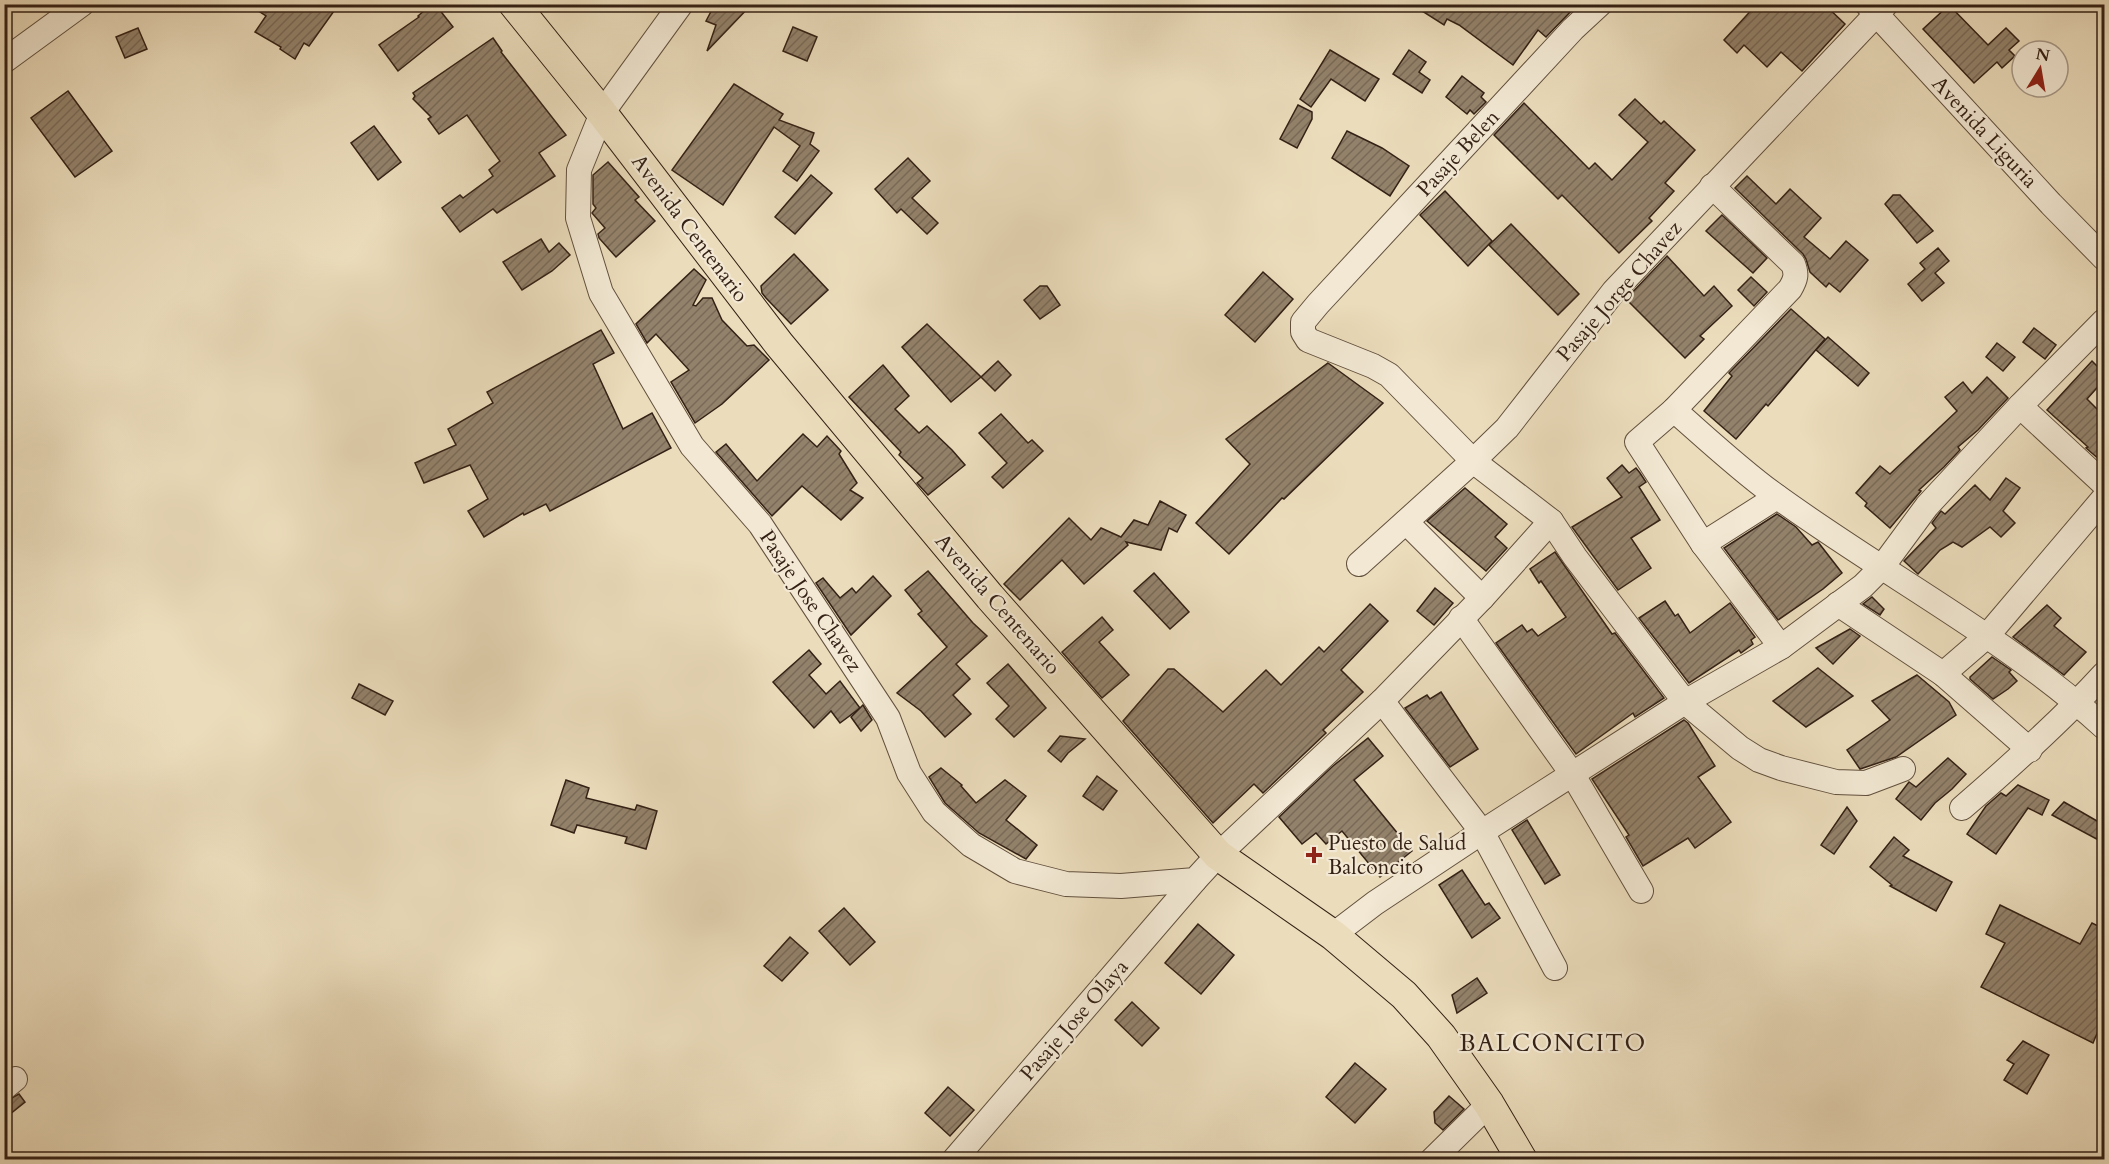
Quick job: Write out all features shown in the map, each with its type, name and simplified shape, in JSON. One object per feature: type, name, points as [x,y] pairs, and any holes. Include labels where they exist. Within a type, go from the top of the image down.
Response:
[{"type":"main road","name":"Avenida Centenario","points":[[514,4],[602,113],[779,344],[990,597],[1218,855],[1333,935],[1404,995],[1441,1036],[1489,1104],[1522,1160]]},
{"type":"street","points":[[4,61],[82,4]]},
{"type":"street","name":"Pasaje Jose Chavez","points":[[681,4],[602,113],[579,170],[578,218],[601,292],[692,446],[760,524],[888,718],[909,773],[934,812],[971,845],[1015,871],[1066,884],[1121,886],[1195,880]]},
{"type":"street","name":"Pasaje Belen","points":[[1473,461],[1389,375],[1373,366],[1308,340],[1303,332],[1303,322],[1573,29],[1600,4]]},
{"type":"street","name":"Pasaje Jorge Chavez","points":[[1359,564],[1507,428],[1614,291],[1877,8]]},
{"type":"street","name":"Avenida Liguria","points":[[1877,8],[2051,204],[2104,258]]},
{"type":"street","points":[[1712,186],[1792,264],[1796,273],[1795,281],[1790,289],[1674,410],[1637,442],[1703,544],[1781,647]]},
{"type":"street","points":[[1333,935],[1375,903],[1482,832],[1685,702],[1781,647],[1838,604],[1882,567],[1928,506],[2020,406],[2104,321]]},
{"type":"street","points":[[2020,406],[2104,484]]},
{"type":"street","points":[[1674,410],[1777,497],[1987,636],[2078,703],[2104,727]]},
{"type":"street","points":[[1473,461],[1551,521],[1575,557],[1685,702],[1740,748],[1759,760],[1781,768],[1836,782],[1866,783],[1903,769]]},
{"type":"street","points":[[1703,544],[1777,497]]},
{"type":"street","points":[[1943,674],[1987,636],[2104,498]]},
{"type":"street","points":[[1195,880],[1218,855],[1382,701],[1482,598],[1551,521]]},
{"type":"street","points":[[1406,522],[1482,598]]},
{"type":"street","points":[[1838,604],[1943,674],[2030,750]]},
{"type":"street","points":[[1461,618],[1573,775],[1641,891]]},
{"type":"street","points":[[1962,808],[2030,750],[2104,674]]},
{"type":"street","points":[[1382,701],[1482,832],[1555,968]]},
{"type":"street","name":"Pasaje Jose Olaya","points":[[954,1160],[1195,880]]},
{"type":"street","points":[[1432,1160],[1489,1104]]},
{"type":"building","points":[[248,4],[339,4],[309,46],[304,43],[295,59],[280,49],[281,47],[255,32],[266,16]]},
{"type":"building","points":[[432,4],[435,4],[453,27],[398,71],[379,45],[419,17]]},
{"type":"building","points":[[715,4],[752,4],[707,51],[716,25],[706,21]]},
{"type":"building","points":[[1411,4],[1578,4],[1546,37],[1538,30],[1513,65],[1459,25],[1447,19],[1444,25]]},
{"type":"building","points":[[1757,4],[1824,4],[1845,24],[1802,71],[1781,52],[1767,67],[1744,45],[1737,53],[1724,40]]},
{"type":"building","points":[[1949,5],[1988,45],[2006,28],[2017,39],[2010,39],[2010,61],[2002,68],[1997,62],[1974,83],[1923,29]]},
{"type":"building","points":[[793,27],[817,37],[807,61],[783,51]]},
{"type":"building","points":[[138,28],[147,49],[125,58],[116,37]]},
{"type":"building","points":[[493,38],[501,52],[566,135],[539,153],[555,176],[497,213],[493,209],[460,232],[442,208],[460,195],[463,198],[493,176],[489,170],[500,161],[467,115],[439,134],[428,119],[431,117],[413,99],[415,96],[413,93]]},
{"type":"building","points":[[1330,50],[1379,79],[1365,101],[1331,79],[1311,107],[1300,99]]},
{"type":"building","points":[[1409,50],[1426,62],[1419,72],[1430,80],[1422,93],[1393,74]]},
{"type":"building","points":[[1462,76],[1484,93],[1481,97],[1486,102],[1474,114],[1470,110],[1467,114],[1446,97]]},
{"type":"building","points":[[734,84],[783,114],[779,120],[814,133],[810,144],[819,151],[797,181],[783,171],[800,146],[774,127],[723,205],[672,170]]},
{"type":"building","points":[[68,91],[112,151],[75,177],[31,118]]},
{"type":"building","points":[[1635,99],[1661,124],[1664,121],[1695,150],[1665,183],[1674,191],[1649,218],[1652,221],[1619,253],[1562,195],[1558,199],[1494,135],[1524,103],[1589,169],[1595,163],[1612,180],[1648,142],[1619,115]]},
{"type":"building","points":[[1298,105],[1312,112],[1312,119],[1297,148],[1280,139]]},
{"type":"building","points":[[374,126],[401,162],[378,180],[351,143]]},
{"type":"building","points":[[1347,131],[1382,148],[1409,166],[1390,196],[1332,158]]},
{"type":"building","points":[[908,158],[930,181],[912,198],[938,223],[927,234],[901,209],[897,213],[875,189]]},
{"type":"building","points":[[608,162],[639,197],[635,200],[655,221],[616,257],[599,238],[598,234],[605,228],[592,213],[596,208],[593,204],[593,175]]},
{"type":"building","points":[[811,175],[832,193],[795,234],[775,217]]},
{"type":"building","points":[[1747,176],[1776,204],[1790,189],[1821,218],[1804,237],[1830,259],[1846,241],[1868,260],[1840,292],[1829,283],[1826,287],[1810,272],[1803,254],[1735,188]]},
{"type":"building","points":[[1445,191],[1492,241],[1468,266],[1420,215]]},
{"type":"building","points":[[1893,195],[1900,195],[1933,231],[1917,243],[1885,204]]},
{"type":"building","points":[[1722,215],[1767,258],[1753,273],[1706,231]]},
{"type":"building","points":[[1511,224],[1579,294],[1558,315],[1489,245]]},
{"type":"building","points":[[541,239],[549,252],[559,243],[570,255],[552,271],[522,290],[503,262]]},
{"type":"building","points":[[1938,248],[1949,261],[1935,273],[1944,283],[1922,301],[1908,284],[1925,269],[1920,263]]},
{"type":"building","points":[[794,254],[828,290],[791,324],[762,293],[761,286]]},
{"type":"building","points":[[1667,256],[1704,296],[1714,286],[1732,306],[1700,336],[1704,339],[1685,358],[1626,299]]},
{"type":"building","points":[[694,269],[706,280],[693,305],[696,306],[703,298],[712,298],[722,320],[747,346],[754,345],[769,360],[722,404],[695,423],[671,382],[689,370],[656,334],[647,343],[636,324]]},
{"type":"building","points":[[1263,272],[1293,299],[1255,342],[1225,315]]},
{"type":"building","points":[[1751,277],[1767,292],[1754,306],[1738,290]]},
{"type":"building","points":[[1040,286],[1047,286],[1060,305],[1040,319],[1024,300]]},
{"type":"building","points":[[1791,309],[1825,339],[1768,406],[1766,404],[1736,439],[1704,411],[1732,376],[1729,373]]},
{"type":"building","points":[[927,324],[981,377],[951,402],[902,347]]},
{"type":"building","points":[[2034,328],[2056,345],[2045,359],[2023,342]]},
{"type":"building","points":[[601,330],[614,353],[593,364],[623,429],[652,413],[671,448],[550,511],[546,504],[524,515],[523,513],[484,537],[468,511],[488,499],[470,465],[424,483],[415,463],[456,445],[448,429],[493,403],[487,392]]},
{"type":"building","points":[[1828,337],[1869,373],[1858,386],[1816,350]]},
{"type":"building","points":[[1997,343],[2015,357],[2003,371],[1986,357]]},
{"type":"building","points":[[998,361],[1011,375],[995,391],[981,377]]},
{"type":"building","points":[[2092,361],[2104,373],[2104,380],[2087,399],[2104,416],[2104,462],[2047,410]]},
{"type":"building","points":[[1328,363],[1383,403],[1284,499],[1282,498],[1229,554],[1196,523],[1250,464],[1226,439]]},
{"type":"building","points":[[883,365],[909,396],[895,409],[919,433],[927,426],[965,465],[928,495],[917,483],[923,478],[899,455],[901,452],[849,397]]},
{"type":"building","points":[[1987,377],[2008,398],[1978,430],[1958,447],[1960,450],[1919,490],[1921,491],[1890,528],[1865,506],[1867,503],[1856,493],[1880,466],[1890,474],[1957,411],[1945,397],[1963,382],[1972,393]]},
{"type":"building","points":[[1001,414],[1028,443],[1032,440],[1043,451],[1003,488],[992,477],[1007,463],[979,433]]},
{"type":"building","points":[[803,434],[817,447],[827,436],[841,451],[839,454],[857,483],[850,490],[863,498],[841,520],[802,486],[772,516],[716,452],[726,444],[757,481]]},
{"type":"building","points":[[1622,465],[1629,473],[1636,468],[1640,473],[1646,482],[1639,487],[1660,520],[1631,538],[1651,568],[1618,590],[1572,527],[1622,497],[1607,478]]},
{"type":"building","points":[[2006,478],[2020,488],[2003,511],[2015,523],[2001,537],[1990,527],[1962,547],[1953,542],[1940,550],[1918,574],[1904,561],[1936,528],[1932,523],[1941,511],[1945,514],[1975,485],[1990,500]]},
{"type":"building","points":[[1465,488],[1507,524],[1495,537],[1507,548],[1486,571],[1427,521]]},
{"type":"building","points":[[1160,501],[1186,515],[1177,532],[1169,528],[1161,550],[1126,542],[1128,545],[1084,584],[1062,560],[1020,600],[1004,584],[1069,518],[1091,540],[1101,528],[1121,537],[1134,520],[1148,525]]},
{"type":"building","points":[[1777,514],[1796,527],[1812,545],[1818,542],[1842,573],[1778,620],[1724,548]]},
{"type":"building","points":[[1555,552],[1612,634],[1615,633],[1664,698],[1635,717],[1633,713],[1576,754],[1496,643],[1522,625],[1527,632],[1532,629],[1538,636],[1566,617],[1530,569]]},
{"type":"building","points":[[928,571],[987,636],[956,664],[970,679],[953,695],[971,714],[945,737],[921,711],[897,693],[947,647],[918,614],[922,611],[905,590]]},
{"type":"building","points":[[1154,573],[1189,612],[1170,629],[1134,591]]},
{"type":"building","points":[[873,576],[891,596],[851,635],[816,583],[823,578],[840,598],[852,588],[856,593]]},
{"type":"building","points":[[1435,588],[1453,603],[1434,625],[1417,611]]},
{"type":"building","points":[[1872,597],[1884,609],[1880,615],[1863,604]]},
{"type":"building","points":[[1665,601],[1675,616],[1678,614],[1690,633],[1730,603],[1755,637],[1751,640],[1753,644],[1741,653],[1739,650],[1689,683],[1639,618]]},
{"type":"building","points":[[1370,604],[1388,621],[1341,670],[1363,692],[1323,730],[1326,733],[1263,793],[1254,784],[1213,823],[1123,721],[1168,669],[1174,669],[1223,712],[1266,670],[1281,685],[1319,647],[1324,652]]},
{"type":"building","points":[[2047,605],[2061,618],[2054,626],[2086,652],[2064,675],[2013,637]]},
{"type":"building","points":[[1102,617],[1113,630],[1099,642],[1129,675],[1102,698],[1062,652]]},
{"type":"building","points":[[1850,629],[1860,636],[1833,664],[1816,648]]},
{"type":"building","points":[[809,650],[821,664],[809,675],[826,694],[840,681],[860,708],[840,723],[831,711],[814,728],[773,682]]},
{"type":"building","points":[[1992,657],[2011,670],[2009,672],[2017,681],[1993,699],[1970,679]]},
{"type":"building","points":[[1008,664],[1046,708],[1014,737],[996,719],[1009,706],[987,683]]},
{"type":"building","points":[[1818,668],[1853,696],[1806,727],[1773,701]]},
{"type":"building","points":[[1917,675],[1949,702],[1956,715],[1896,757],[1860,769],[1847,750],[1890,720],[1872,701]]},
{"type":"building","points":[[359,684],[393,701],[385,715],[352,698]]},
{"type":"building","points":[[1441,692],[1478,749],[1450,767],[1405,708],[1427,695],[1430,699]]},
{"type":"building","points":[[863,705],[872,720],[861,731],[851,717]]},
{"type":"building","points":[[1684,720],[1715,766],[1698,777],[1731,822],[1695,848],[1688,838],[1643,866],[1626,837],[1629,835],[1592,779]]},
{"type":"building","points":[[1060,736],[1085,739],[1061,762],[1048,751]]},
{"type":"building","points":[[1368,738],[1383,756],[1354,780],[1412,851],[1380,877],[1342,831],[1326,844],[1316,833],[1302,844],[1279,817],[1333,766]]},
{"type":"building","points":[[1948,758],[1966,774],[1935,803],[1921,820],[1896,799],[1909,782],[1916,787]]},
{"type":"building","points":[[941,768],[962,785],[976,803],[1005,780],[1026,796],[1006,820],[1037,845],[1026,859],[979,833],[945,803],[929,777]]},
{"type":"building","points":[[1097,776],[1117,791],[1103,810],[1083,796]]},
{"type":"building","points":[[566,780],[589,788],[586,798],[635,810],[637,805],[657,811],[646,849],[625,843],[627,837],[577,825],[574,833],[551,825]]},
{"type":"building","points":[[2018,785],[2049,800],[2042,815],[2028,808],[1996,854],[1967,834],[1986,806],[2001,793],[2006,796]]},
{"type":"building","points":[[2064,802],[2104,825],[2104,843],[2052,815]]},
{"type":"building","points":[[1847,807],[1857,821],[1834,854],[1821,845]]},
{"type":"building","points":[[1527,820],[1560,875],[1545,884],[1512,830]]},
{"type":"building","points":[[1894,837],[1909,850],[1903,856],[1952,882],[1936,911],[1890,886],[1892,885],[1870,867]]},
{"type":"building","points":[[1462,870],[1485,905],[1489,903],[1500,918],[1472,938],[1439,885]]},
{"type":"building","points":[[2000,905],[2080,944],[2092,923],[2104,929],[2104,1017],[2093,1043],[1981,987],[2005,943],[1986,934]]},
{"type":"building","points":[[844,908],[875,942],[850,965],[819,931]]},
{"type":"building","points":[[1198,924],[1234,955],[1201,994],[1165,963]]},
{"type":"building","points":[[790,937],[808,953],[782,981],[764,966]]},
{"type":"building","points":[[1477,978],[1487,993],[1457,1013],[1452,995]]},
{"type":"building","points":[[1132,1002],[1159,1028],[1142,1046],[1115,1020]]},
{"type":"building","points":[[2023,1041],[2049,1055],[2027,1094],[2004,1080],[2014,1064],[2007,1060]]},
{"type":"building","points":[[1355,1063],[1386,1089],[1355,1123],[1326,1097]]},
{"type":"building","points":[[948,1087],[974,1110],[950,1136],[925,1113]]},
{"type":"building","points":[[19,1094],[25,1102],[4,1119],[4,1102]]},
{"type":"building","points":[[1449,1096],[1464,1109],[1443,1130],[1435,1123],[1434,1112]]},
{"type":"place","name":"Puesto de Salud Balconcito","points":[[1314,855]]},
{"type":"district","name":"BALCONCITO","points":[[1553,1043]]}]
